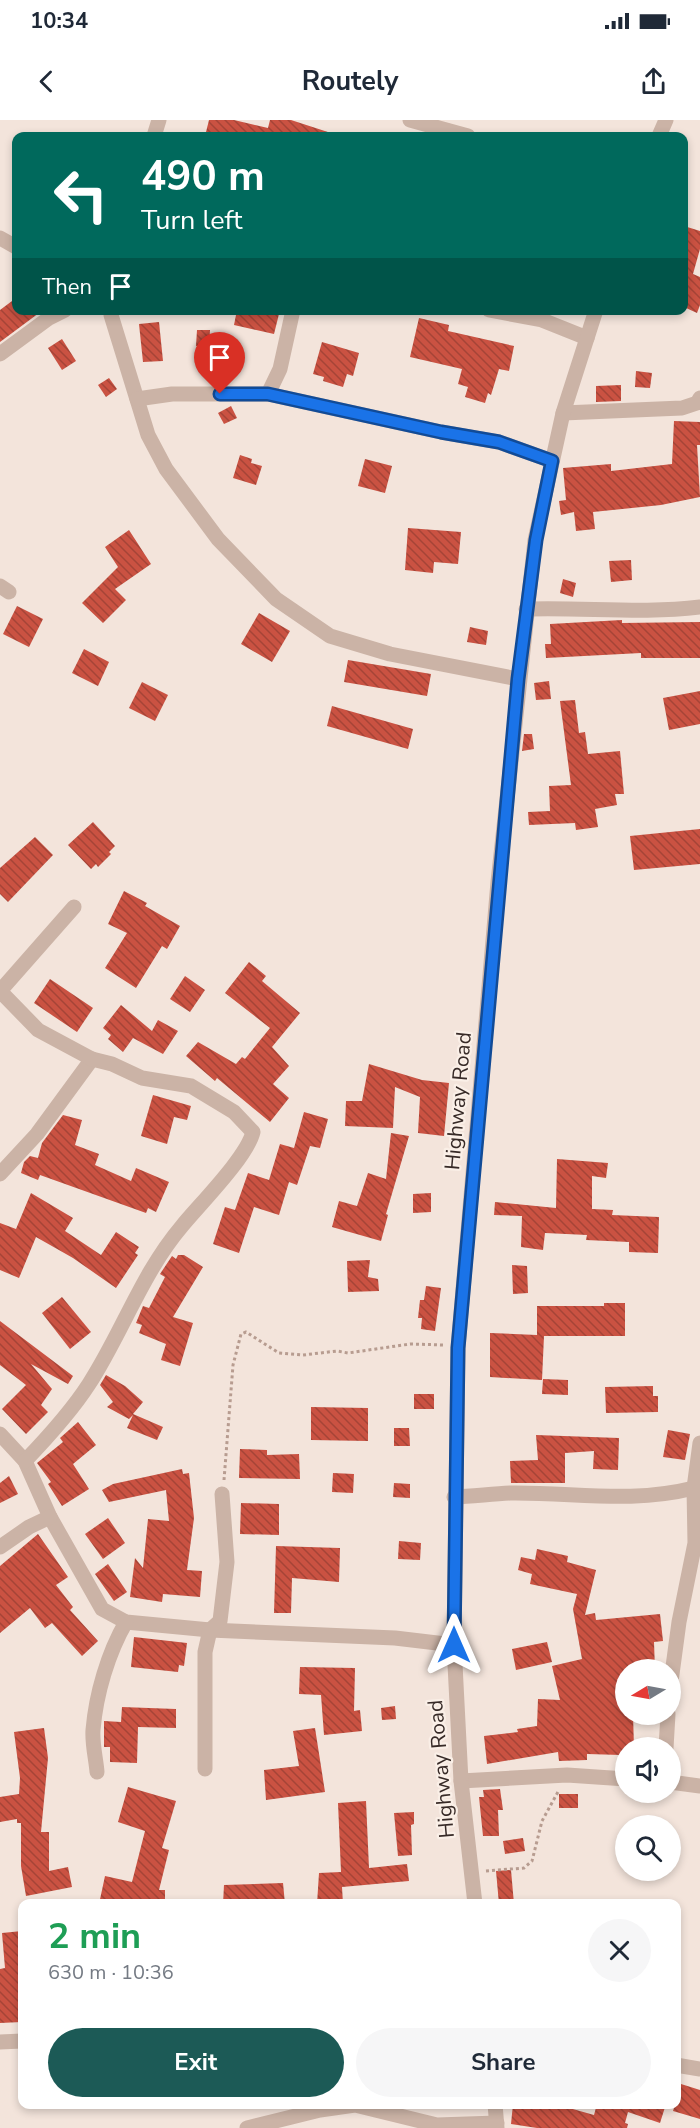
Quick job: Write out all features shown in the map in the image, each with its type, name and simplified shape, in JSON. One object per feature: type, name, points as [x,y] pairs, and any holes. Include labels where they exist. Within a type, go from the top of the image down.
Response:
[{"type":"street","points":[[410,120],[454,132]]},
{"type":"street","points":[[0,354],[55,315]]},
{"type":"street","points":[[110,315],[148,435],[166,468],[218,539],[276,599],[330,636],[390,654],[518,679]]},
{"type":"street","points":[[268,394],[282,360],[291,315]]},
{"type":"street","points":[[516,315],[542,320],[587,338]]},
{"type":"street","name":"Highway Road","points":[[474,1899],[461,1781],[454,1645],[454,1497],[458,1348],[526,609],[536,540],[563,413],[594,315]]},
{"type":"street","points":[[137,399],[172,394],[268,394],[441,432],[499,442],[552,461]]},
{"type":"street","points":[[563,413],[682,408],[697,403],[700,398]]},
{"type":"street","points":[[526,609],[577,607],[668,611],[700,607]]},
{"type":"street","points":[[25,1461],[49,1437],[89,1384],[165,1249],[180,1227],[240,1158],[250,1143],[253,1132],[234,1112],[191,1086],[142,1078],[112,1064],[92,1059],[38,1030],[0,992],[74,907]]},
{"type":"street","points":[[0,1174],[37,1134],[92,1059]]},
{"type":"street","points":[[0,1434],[25,1461],[50,1517],[102,1609],[126,1622],[210,1630],[395,1638],[454,1645]]},
{"type":"street","points":[[674,1659],[678,1622],[694,1543],[694,1488],[700,1443]]},
{"type":"street","points":[[454,1497],[509,1493],[640,1497],[661,1496],[694,1488]]},
{"type":"street","points":[[205,1769],[205,1652],[210,1630],[220,1621],[227,1562],[222,1494]]},
{"type":"street","points":[[0,1547],[29,1527],[50,1517]]},
{"type":"street","points":[[97,1772],[93,1732],[99,1692],[118,1637],[126,1622]]},
{"type":"street","points":[[461,1781],[567,1775],[615,1778]]},
{"type":"street","points":[[681,1783],[700,1786]]},
{"type":"street","points":[[0,2042],[18,2041]]},
{"type":"street","points":[[681,2066],[700,2068]]},
{"type":"street","points":[[247,2128],[327,2109]]},
{"type":"street","points":[[371,2109],[437,2125],[497,2126],[495,2109]]},
{"type":"path","points":[[222,1494],[233,1365],[241,1334],[246,1332],[279,1353],[303,1355],[337,1351],[348,1353],[431,1343],[458,1348]]},
{"type":"path","points":[[471,1873],[524,1868],[532,1861],[542,1821],[567,1775]]},
{"type":"building","points":[[209,120],[234,120],[268,128],[270,120],[291,120],[328,132],[206,132]]},
{"type":"building","points":[[688,227],[700,231],[700,249],[693,274],[700,277],[700,305],[697,313],[688,309]]},
{"type":"building","points":[[12,301],[12,315],[36,315],[0,342],[0,310]]},
{"type":"building","points":[[236,315],[279,315],[274,334],[234,325]]},
{"type":"building","points":[[419,318],[449,325],[448,331],[514,346],[509,371],[499,369],[491,395],[488,393],[485,403],[465,397],[468,387],[458,384],[462,369],[410,357]]},
{"type":"building","points":[[159,322],[163,361],[143,362],[139,324]]},
{"type":"building","points":[[197,330],[210,330],[209,346],[196,346]]},
{"type":"building","points":[[62,339],[76,361],[62,370],[48,348]]},
{"type":"building","points":[[322,342],[359,353],[353,376],[347,374],[343,387],[323,381],[324,377],[313,374]]},
{"type":"building","points":[[636,371],[652,373],[650,388],[635,387]]},
{"type":"building","points":[[109,378],[117,389],[106,397],[98,385]]},
{"type":"building","points":[[621,385],[621,401],[596,402],[596,386]]},
{"type":"building","points":[[231,406],[237,418],[224,424],[218,413]]},
{"type":"building","points":[[674,421],[700,422],[700,445],[697,445],[700,497],[661,505],[593,512],[595,529],[576,531],[574,512],[561,515],[559,501],[566,500],[563,468],[611,464],[611,471],[672,464]]},
{"type":"building","points":[[240,455],[252,459],[251,463],[262,466],[256,485],[233,478]]},
{"type":"building","points":[[365,459],[392,466],[385,493],[358,486]]},
{"type":"building","points":[[408,528],[461,532],[458,564],[434,562],[433,573],[405,570]]},
{"type":"building","points":[[129,530],[151,564],[115,589],[126,600],[103,623],[82,603],[118,567],[105,547]]},
{"type":"building","points":[[631,560],[632,580],[611,582],[609,561]]},
{"type":"building","points":[[563,579],[576,583],[573,597],[560,593]]},
{"type":"building","points":[[17,606],[43,619],[29,647],[3,634]]},
{"type":"building","points":[[259,613],[290,631],[272,662],[241,644]]},
{"type":"building","points":[[622,620],[622,623],[700,622],[700,658],[641,658],[641,653],[546,658],[545,644],[551,644],[550,624]]},
{"type":"building","points":[[470,627],[488,631],[486,645],[467,642]]},
{"type":"building","points":[[84,649],[109,662],[98,686],[72,673]]},
{"type":"building","points":[[348,660],[431,674],[427,696],[344,682]]},
{"type":"building","points":[[549,681],[551,699],[536,700],[534,683]]},
{"type":"building","points":[[142,682],[168,695],[155,721],[129,708]]},
{"type":"building","points":[[700,691],[700,724],[669,730],[663,698]]},
{"type":"building","points":[[575,700],[579,733],[585,732],[588,754],[620,751],[624,794],[615,794],[617,805],[595,809],[598,827],[576,830],[575,823],[529,825],[528,812],[550,811],[549,786],[571,785],[560,701]]},
{"type":"building","points":[[332,706],[413,729],[408,749],[327,726]]},
{"type":"building","points":[[524,734],[532,734],[534,749],[522,751]]},
{"type":"building","points":[[93,822],[115,846],[109,852],[111,854],[98,867],[96,864],[91,869],[68,845]]},
{"type":"building","points":[[700,829],[700,864],[634,870],[630,836]]},
{"type":"building","points":[[35,837],[53,855],[8,902],[0,894],[0,868]]},
{"type":"building","points":[[124,891],[147,903],[145,906],[180,926],[167,949],[162,946],[136,988],[105,968],[127,933],[108,924]]},
{"type":"building","points":[[249,962],[266,976],[262,981],[300,1013],[272,1047],[289,1066],[273,1084],[289,1098],[270,1122],[217,1078],[215,1081],[186,1056],[198,1042],[236,1064],[242,1057],[245,1059],[270,1028],[225,993]]},
{"type":"building","points":[[185,976],[205,990],[190,1012],[170,999]]},
{"type":"building","points":[[50,979],[93,1008],[77,1032],[34,1003]]},
{"type":"building","points":[[121,1005],[152,1031],[158,1020],[178,1031],[163,1054],[133,1038],[123,1052],[108,1039],[111,1035],[103,1028]]},
{"type":"building","points":[[369,1064],[422,1080],[449,1083],[444,1136],[418,1133],[420,1097],[395,1087],[393,1128],[345,1126],[346,1101],[362,1101]]},
{"type":"building","points":[[153,1095],[191,1106],[187,1120],[174,1117],[167,1144],[141,1136]]},
{"type":"building","points":[[304,1112],[328,1119],[320,1148],[310,1146],[297,1185],[289,1182],[279,1215],[254,1207],[239,1253],[213,1244],[225,1207],[235,1210],[248,1173],[269,1180],[280,1144],[294,1148]]},
{"type":"building","points":[[63,1115],[82,1120],[75,1145],[99,1154],[95,1165],[131,1181],[136,1168],[169,1182],[156,1212],[148,1208],[146,1213],[40,1175],[38,1180],[21,1173],[24,1162],[30,1156],[38,1158],[42,1143]]},
{"type":"building","points":[[391,1133],[409,1136],[386,1214],[388,1215],[381,1241],[332,1227],[339,1201],[357,1206],[368,1173],[386,1179]]},
{"type":"building","points":[[557,1159],[608,1163],[606,1178],[592,1176],[592,1209],[613,1210],[612,1215],[659,1217],[658,1253],[629,1252],[629,1242],[586,1240],[587,1235],[545,1233],[543,1250],[521,1247],[522,1216],[494,1215],[495,1202],[556,1208]]},
{"type":"building","points":[[31,1193],[73,1218],[65,1231],[101,1255],[116,1232],[139,1247],[135,1253],[138,1255],[116,1288],[73,1258],[36,1237],[19,1278],[0,1270],[0,1223],[16,1229]]},
{"type":"building","points":[[431,1193],[431,1212],[413,1213],[413,1194]]},
{"type":"building","points":[[178,1255],[184,1255],[203,1267],[173,1317],[193,1323],[180,1366],[161,1360],[166,1344],[139,1333],[142,1325],[136,1323],[143,1306],[149,1308],[165,1277],[160,1274],[172,1256],[176,1259]]},
{"type":"building","points":[[370,1260],[368,1277],[378,1279],[379,1291],[348,1292],[347,1261]]},
{"type":"building","points":[[512,1265],[527,1266],[528,1293],[513,1294]]},
{"type":"building","points":[[426,1286],[441,1288],[435,1331],[421,1329],[422,1318],[418,1318],[420,1300],[424,1300]]},
{"type":"building","points":[[62,1297],[91,1332],[70,1349],[42,1313]]},
{"type":"building","points":[[604,1303],[625,1303],[625,1336],[544,1336],[542,1380],[490,1377],[490,1333],[537,1335],[537,1306],[604,1306]]},
{"type":"building","points":[[0,1321],[73,1376],[68,1384],[31,1364],[52,1389],[41,1405],[48,1412],[26,1434],[2,1409],[26,1385],[0,1365]]},
{"type":"building","points":[[106,1375],[125,1386],[143,1402],[133,1414],[163,1427],[157,1440],[127,1428],[133,1415],[129,1419],[107,1407],[113,1402],[100,1385]]},
{"type":"building","points":[[543,1379],[568,1380],[568,1395],[542,1394]]},
{"type":"building","points":[[653,1386],[653,1396],[658,1396],[658,1412],[606,1413],[605,1387]]},
{"type":"building","points":[[414,1394],[434,1394],[434,1409],[414,1409]]},
{"type":"building","points":[[311,1407],[368,1408],[368,1441],[311,1440]]},
{"type":"building","points":[[78,1422],[96,1445],[73,1464],[89,1489],[62,1506],[48,1484],[51,1482],[37,1463],[63,1442],[60,1438]]},
{"type":"building","points":[[394,1428],[409,1428],[410,1446],[394,1446]]},
{"type":"building","points":[[668,1430],[690,1434],[685,1460],[663,1457]]},
{"type":"building","points":[[536,1435],[619,1438],[618,1470],[593,1469],[594,1451],[565,1453],[565,1483],[511,1483],[510,1461],[538,1460]]},
{"type":"building","points":[[240,1449],[267,1450],[267,1455],[299,1454],[300,1479],[239,1478]]},
{"type":"building","points":[[182,1469],[183,1474],[189,1473],[194,1518],[187,1570],[202,1571],[200,1597],[163,1594],[162,1602],[130,1597],[135,1558],[143,1568],[148,1519],[169,1521],[166,1490],[109,1502],[102,1490],[113,1484]]},
{"type":"building","points":[[333,1473],[354,1474],[353,1493],[332,1492]]},
{"type":"building","points":[[9,1476],[18,1494],[0,1503],[0,1483]]},
{"type":"building","points":[[394,1483],[410,1484],[410,1498],[393,1497]]},
{"type":"building","points":[[241,1503],[279,1504],[279,1535],[240,1534]]},
{"type":"building","points":[[108,1518],[125,1543],[103,1559],[85,1534]]},
{"type":"building","points":[[38,1534],[68,1577],[56,1585],[73,1607],[70,1610],[98,1641],[82,1656],[52,1623],[45,1628],[30,1608],[0,1633],[0,1566]]},
{"type":"building","points":[[399,1541],[421,1543],[420,1560],[398,1559]]},
{"type":"building","points":[[276,1546],[340,1548],[339,1582],[292,1578],[291,1613],[274,1613]]},
{"type":"building","points":[[537,1549],[568,1556],[567,1562],[596,1570],[585,1615],[595,1613],[596,1620],[660,1614],[663,1641],[654,1642],[655,1659],[615,1659],[615,1725],[633,1725],[634,1737],[615,1737],[615,1755],[587,1754],[587,1760],[559,1761],[558,1752],[487,1764],[484,1736],[518,1732],[517,1729],[537,1726],[538,1699],[560,1700],[552,1666],[582,1659],[573,1609],[577,1594],[530,1584],[532,1574],[518,1570],[521,1557],[535,1560]]},
{"type":"building","points":[[108,1564],[127,1592],[114,1601],[95,1574]]},
{"type":"building","points":[[134,1637],[187,1643],[184,1666],[179,1665],[178,1672],[131,1667]]},
{"type":"building","points":[[547,1642],[552,1662],[516,1670],[512,1649]]},
{"type":"building","points":[[300,1667],[355,1668],[354,1711],[360,1710],[362,1731],[324,1735],[321,1695],[299,1694]]},
{"type":"building","points":[[395,1706],[396,1719],[382,1720],[381,1708]]},
{"type":"building","points":[[122,1707],[176,1709],[176,1728],[138,1727],[137,1763],[110,1762],[110,1747],[104,1747],[104,1721],[121,1722]]},
{"type":"building","points":[[44,1728],[48,1758],[41,1832],[49,1832],[49,1871],[68,1867],[72,1887],[26,1896],[21,1866],[21,1823],[17,1823],[17,1819],[0,1822],[0,1797],[19,1794],[20,1778],[14,1732]]},
{"type":"building","points":[[315,1728],[325,1792],[266,1800],[264,1770],[299,1766],[293,1731]]},
{"type":"building","points":[[128,1787],[176,1801],[162,1848],[169,1850],[159,1890],[165,1890],[165,1899],[100,1899],[105,1876],[132,1882],[145,1831],[118,1822]]},
{"type":"building","points":[[500,1789],[503,1810],[498,1810],[499,1836],[483,1836],[479,1797],[484,1797],[483,1790]]},
{"type":"building","points":[[559,1794],[578,1794],[578,1808],[559,1808]]},
{"type":"building","points":[[366,1801],[369,1868],[407,1864],[409,1881],[342,1887],[343,1899],[317,1899],[319,1873],[341,1872],[338,1803]]},
{"type":"building","points":[[414,1812],[414,1824],[411,1825],[412,1855],[398,1856],[394,1813]]},
{"type":"building","points":[[523,1838],[525,1851],[505,1854],[503,1841]]},
{"type":"building","points":[[511,1870],[514,1899],[499,1899],[496,1871]]},
{"type":"building","points":[[283,1883],[285,1899],[223,1899],[224,1885]]},
{"type":"building","points":[[18,1931],[18,2022],[0,2023],[0,1969],[5,1968],[2,1933]]},
{"type":"building","points":[[681,2084],[700,2090],[700,2119],[673,2111],[681,2109]]},
{"type":"building","points":[[512,2109],[573,2109],[594,2115],[596,2109],[664,2109],[660,2123],[628,2112],[625,2123],[628,2124],[627,2128],[537,2128],[511,2124]]},
{"type":"route","points":[[220,394],[268,394],[441,432],[499,442],[552,461],[536,540],[518,679],[458,1348],[454,1497],[454,1645]]}]
